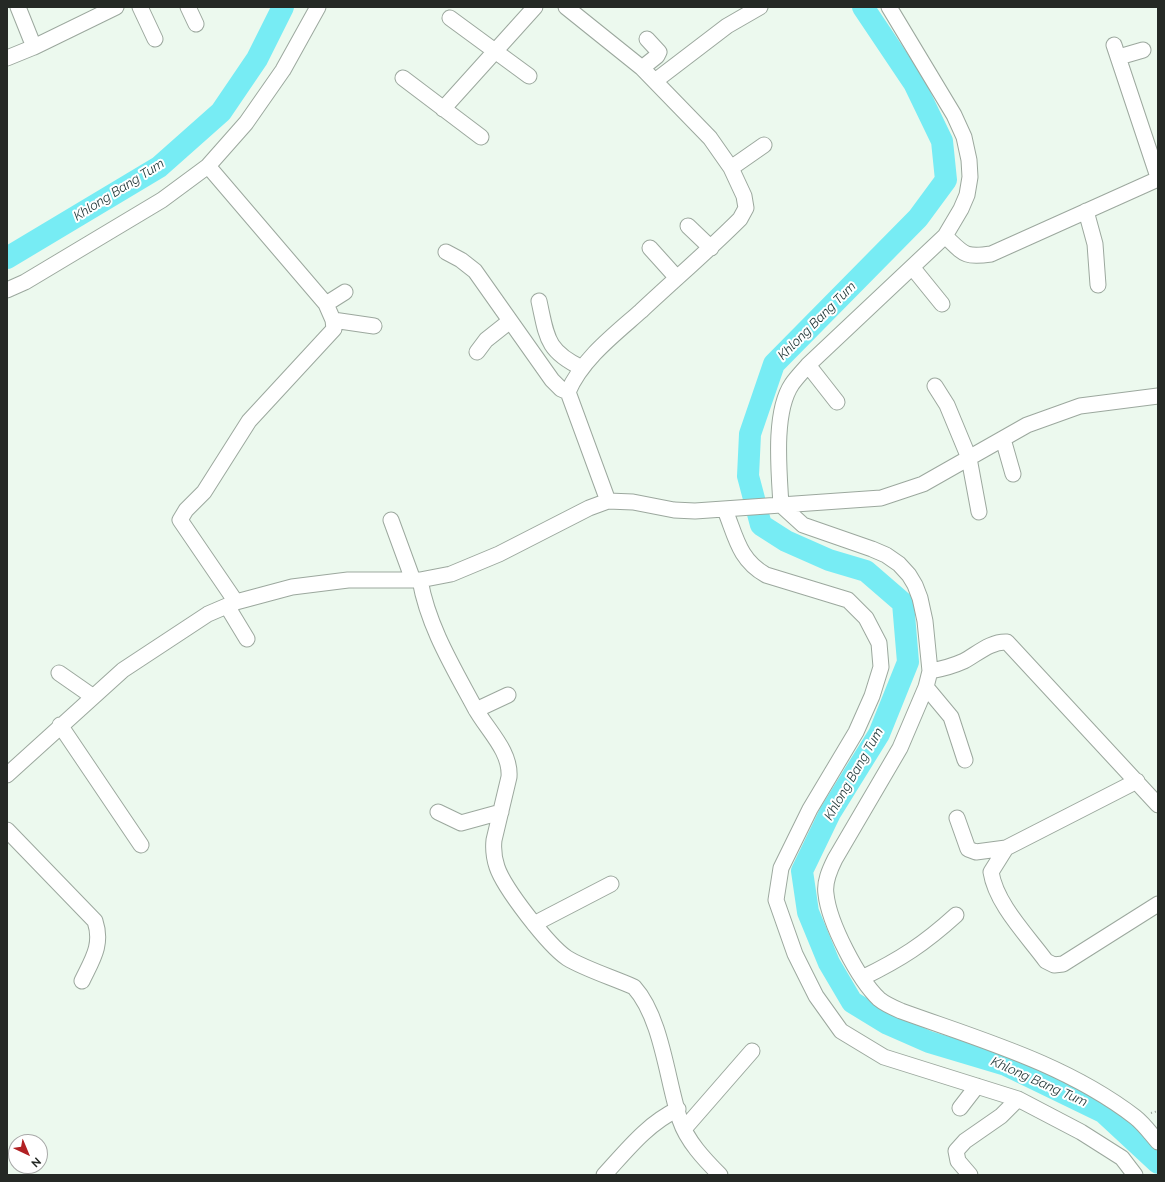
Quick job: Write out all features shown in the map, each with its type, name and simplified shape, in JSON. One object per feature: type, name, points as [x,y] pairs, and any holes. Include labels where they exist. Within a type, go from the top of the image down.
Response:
[{"type":"street","points":[[18,7],[34,47]]},
{"type":"street","points":[[7,58],[34,47],[116,7]]},
{"type":"street","points":[[140,7],[155,39]]},
{"type":"street","points":[[188,7],[196,24]]},
{"type":"street","points":[[7,290],[25,282],[162,200],[208,166],[246,123],[283,70],[318,7]]},
{"type":"street","points":[[444,109],[535,7]]},
{"type":"street","points":[[566,7],[642,68],[710,138],[731,168],[744,196],[746,208],[740,219],[711,248],[615,334],[582,368],[568,392]]},
{"type":"street","points":[[655,81],[727,26],[760,7]]},
{"type":"street","points":[[778,505],[778,461],[781,410],[792,385],[808,365],[945,236],[967,195],[969,166],[964,137],[954,115],[889,7]]},
{"type":"street","points":[[450,18],[529,76]]},
{"type":"street","points":[[642,68],[658,56],[659,52],[647,39]]},
{"type":"street","points":[[945,236],[962,252],[972,256],[991,254],[1086,211],[1158,176],[1152,144],[1117,51],[1143,50]]},
{"type":"street","points":[[403,78],[481,137]]},
{"type":"street","points":[[731,168],[764,145]]},
{"type":"street","points":[[208,166],[326,304],[333,320],[334,329],[249,421],[204,492],[186,510],[180,520],[231,604],[247,639]]},
{"type":"street","points":[[1086,211],[1095,244],[1098,285]]},
{"type":"street","points":[[688,226],[711,248]]},
{"type":"street","points":[[650,248],[677,278]]},
{"type":"street","points":[[446,252],[461,260],[475,271],[552,380],[561,389],[568,392],[608,501]]},
{"type":"street","points":[[912,267],[942,304]]},
{"type":"street","points":[[326,304],[345,292]]},
{"type":"street","points":[[539,301],[546,333],[554,350],[565,360],[582,368]]},
{"type":"street","points":[[333,320],[374,326]]},
{"type":"street","points":[[477,352],[486,340],[510,321]]},
{"type":"street","points":[[808,365],[837,402]]},
{"type":"street","points":[[935,386],[946,405],[969,458],[979,512]]},
{"type":"street","points":[[7,775],[92,696],[123,670],[208,614],[231,604],[292,587],[372,580],[416,580],[451,574],[475,566],[589,508],[608,501],[633,502],[688,511],[730,510],[881,498],[923,484],[1027,425],[1080,406],[1158,396]]},
{"type":"street","points":[[1003,439],[1013,474]]},
{"type":"street","points":[[778,505],[803,525],[872,549],[886,555],[903,566],[920,598],[925,621],[930,671],[926,687],[900,748],[842,845],[829,872],[826,884],[825,893],[837,928],[862,978],[880,1000],[900,1011],[1037,1060],[1102,1094],[1136,1118],[1158,1142]]},
{"type":"street","points":[[730,510],[744,557],[755,568],[766,575],[848,600],[866,618],[879,642],[881,667],[872,696],[856,732],[810,809],[781,868],[776,900],[795,954],[816,996],[842,1031],[884,1058],[1018,1099],[1081,1132],[1122,1158],[1135,1175]]},
{"type":"street","points":[[391,520],[416,580],[434,631],[476,710],[506,756],[510,768],[493,848],[497,867],[506,885],[534,924],[554,947],[568,958],[634,987],[639,993],[644,1000],[653,1023],[684,1129],[702,1156],[720,1175]]},
{"type":"street","points":[[930,671],[950,667],[995,643],[1007,642],[1158,805]]},
{"type":"street","points":[[59,673],[92,696]]},
{"type":"street","points":[[926,687],[951,717],[965,760]]},
{"type":"street","points":[[476,710],[508,695]]},
{"type":"street","points":[[60,725],[142,845]]},
{"type":"street","points":[[957,818],[968,849],[976,852],[1006,848],[1137,781]]},
{"type":"street","points":[[438,812],[461,823],[500,812]]},
{"type":"street","points":[[7,830],[94,921],[98,931],[98,946],[82,981]]},
{"type":"street","points":[[1006,848],[991,872],[992,883],[1001,900],[1046,961],[1054,965],[1063,964],[1158,904]]},
{"type":"street","points":[[534,924],[611,884]]},
{"type":"street","points":[[862,978],[897,961],[930,939],[956,915]]},
{"type":"street","points":[[684,1129],[752,1051]]},
{"type":"street","points":[[960,1108],[977,1086]]},
{"type":"street","points":[[970,1175],[958,1161],[956,1151],[965,1141],[1001,1116],[1018,1099]]},
{"type":"street","points":[[604,1175],[649,1126],[678,1109]]},
{"type":"waterway","name":"Khlong Bang Tum","points":[[7,258],[159,167],[221,112],[257,59],[283,7]]},
{"type":"waterway","name":"Khlong Bang Tum","points":[[863,7],[914,83],[942,141],[946,180],[918,218],[774,364],[750,434],[748,476],[761,525],[786,541],[829,560],[866,571],[903,603],[908,662],[879,734],[830,813],[802,871],[808,912],[829,963],[852,1002],[888,1024],[929,1042],[1006,1065],[1103,1112],[1158,1163]]}]
